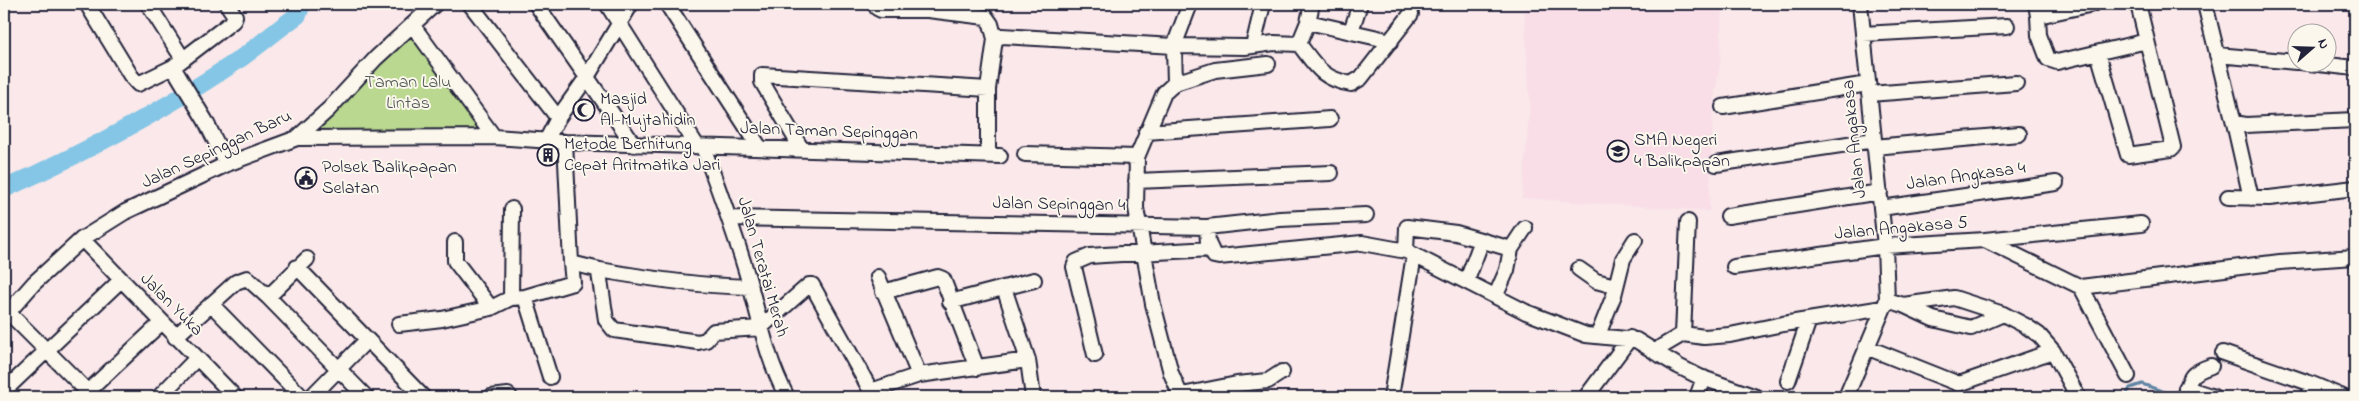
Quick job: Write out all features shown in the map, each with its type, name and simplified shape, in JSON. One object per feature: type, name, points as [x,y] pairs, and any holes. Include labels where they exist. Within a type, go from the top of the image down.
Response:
[{"type":"street","points":[[87,4],[138,84],[178,66],[235,19],[227,4]]},
{"type":"street","points":[[148,4],[227,164]]},
{"type":"street","name":"Jalan Sepinggan Baru","points":[[5,312],[82,239],[125,212],[227,164],[297,138],[329,109],[376,58],[435,4]]},
{"type":"street","points":[[470,4],[558,118]]},
{"type":"street","points":[[536,4],[634,145]]},
{"type":"street","name":"Jalan Teratai Merah","points":[[607,4],[700,146],[730,218],[751,287],[760,328],[775,374],[787,397]]},
{"type":"street","points":[[546,141],[558,118],[587,77],[630,4]]},
{"type":"street","points":[[667,4],[760,148]]},
{"type":"street","points":[[875,4],[880,10],[927,7],[986,17],[995,39],[1002,36],[1174,53],[1298,44]]},
{"type":"street","points":[[1175,81],[1174,53],[1190,4]]},
{"type":"street","points":[[1253,46],[1263,4]]},
{"type":"street","points":[[1298,44],[1308,22],[1312,4]]},
{"type":"street","points":[[1351,31],[1360,4]]},
{"type":"street","name":"Jalan Angakasa","points":[[1860,4],[1886,246],[1885,304]]},
{"type":"street","points":[[2093,4],[2037,10],[2039,35],[2048,59],[2057,62],[2148,41]]},
{"type":"street","points":[[2098,53],[2128,154],[2133,156],[2171,149],[2173,146],[2138,4]]},
{"type":"street","points":[[2205,4],[2251,198]]},
{"type":"street","points":[[1298,44],[1320,72],[1335,81],[1351,84],[1361,78],[1411,14]]},
{"type":"street","points":[[1308,22],[1391,41]]},
{"type":"street","points":[[412,26],[494,137]]},
{"type":"street","points":[[1864,34],[2007,26]]},
{"type":"street","name":"Jalan Taman Sepinggan","points":[[297,138],[494,137],[634,145],[801,148],[994,156],[988,89],[995,39]]},
{"type":"street","points":[[2217,55],[2286,61]]},
{"type":"street","points":[[1268,64],[1215,70],[1175,81],[1164,93],[1146,132],[1137,157],[1136,181],[1143,253],[1153,304],[1175,386],[1180,392],[1187,394],[1237,391],[1268,381],[1282,372]]},
{"type":"street","points":[[2336,66],[2355,68]]},
{"type":"street","points":[[801,148],[762,82],[762,75],[988,89]]},
{"type":"street","points":[[1723,107],[1869,89],[2016,82]]},
{"type":"street","points":[[1146,132],[1330,119]]},
{"type":"street","points":[[2234,123],[2246,125],[2355,120]]},
{"type":"street","points":[[1716,164],[1874,144],[2019,134]]},
{"type":"street","points":[[400,324],[442,319],[491,308],[518,298],[573,283],[565,142]]},
{"type":"street","points":[[1025,154],[1137,157]]},
{"type":"street","points":[[1136,181],[1331,173]]},
{"type":"street","name":"Jalan Angkasa 4","points":[[1881,208],[2056,183]]},
{"type":"street","points":[[2228,197],[2269,198],[2355,188]]},
{"type":"street","points":[[1728,216],[1880,192]]},
{"type":"street","points":[[512,209],[518,298],[550,377]]},
{"type":"street","name":"Jalan Sepinggan 4","points":[[730,218],[1208,227],[1280,219],[1366,215]]},
{"type":"street","points":[[1682,335],[1688,222]]},
{"type":"street","points":[[1984,240],[2140,224]]},
{"type":"street","points":[[1208,227],[1208,243],[1214,256],[1219,257],[1362,243],[1410,253],[1467,280],[1526,312],[1576,332],[1630,338],[1659,350],[1704,378],[1750,396]]},
{"type":"street","points":[[1391,397],[1410,253],[1408,227],[1456,234],[1512,249]]},
{"type":"street","points":[[1496,295],[1512,249],[1525,228]]},
{"type":"street","name":"Jalan Yuka","points":[[82,239],[120,281],[197,358],[230,396]]},
{"type":"street","points":[[1467,280],[1482,240]]},
{"type":"street","points":[[1598,335],[1615,290],[1623,259],[1635,240]]},
{"type":"street","name":"Jalan Angakasa 5","points":[[1734,267],[1886,246],[1984,240],[2081,287]]},
{"type":"street","points":[[454,242],[455,261],[491,308]]},
{"type":"street","points":[[1095,356],[1074,268],[1076,262],[1090,256],[1211,249]]},
{"type":"street","points":[[2128,376],[2081,287],[2280,262],[2355,257]]},
{"type":"street","points":[[268,297],[302,263],[367,340],[423,397]]},
{"type":"street","points":[[571,263],[655,280],[711,286],[751,287]]},
{"type":"street","points":[[1579,269],[1596,281],[1615,290]]},
{"type":"street","points":[[600,270],[606,320],[614,330],[698,342],[706,340],[714,331],[760,328],[809,285],[812,285],[875,395],[919,376],[1028,360]]},
{"type":"street","points":[[878,277],[919,376]]},
{"type":"street","points":[[883,292],[938,277],[943,280],[977,368]]},
{"type":"street","points":[[175,337],[236,282],[247,278],[366,397]]},
{"type":"street","points":[[950,302],[1034,280]]},
{"type":"street","points":[[4,391],[120,281]]},
{"type":"street","points":[[1004,288],[1028,360],[1033,397]]},
{"type":"street","points":[[1659,350],[1682,335],[1704,337],[1730,335],[1885,304],[1903,305],[1954,298],[2003,314],[2039,335],[2052,351],[2075,396]]},
{"type":"street","points":[[211,304],[302,397]]},
{"type":"street","points":[[1849,396],[1866,347],[1885,304]]},
{"type":"street","points":[[1903,305],[1933,319],[1971,328],[2003,314]]},
{"type":"street","points":[[5,312],[46,350],[88,395],[161,323]]},
{"type":"street","points":[[1788,381],[1809,320]]},
{"type":"street","points":[[1586,397],[1630,338]]},
{"type":"street","points":[[311,397],[367,340]]},
{"type":"street","points":[[1866,347],[1959,384],[2052,351]]},
{"type":"street","points":[[2223,353],[2310,390],[2343,397]]},
{"type":"street","points":[[159,397],[197,358]]},
{"type":"street","points":[[2211,366],[2193,374],[2185,392],[2214,397]]},
{"type":"street","points":[[1697,397],[1704,378]]},
{"type":"street","points":[[491,397],[508,395],[510,397]]},
{"type":"shaded area","name":"SMA Negeri 4 Balikpapan","points":[[1524,4],[1722,4],[1720,65],[1713,104],[1709,211],[1522,198],[1530,104]]},
{"type":"green space","name":"Taman Lalu Lintas","points":[[412,33],[484,131],[311,133]]},
{"type":"waterway","points":[[4,189],[120,132],[204,83],[240,59],[298,15],[302,4]]},
{"type":"waterway","points":[[2125,397],[2130,388],[2142,384],[2179,397]]},
{"type":"place","name":"Masjid Al-Mujtahidin","points":[[584,110]]},
{"type":"place","name":"SMA Negeri 4 Balikpapan","points":[[1618,151]]},
{"type":"place","name":"Metode Berhitung Cepat Aritmatika Jari","points":[[548,155]]},
{"type":"place","name":"Polsek Balikpapan Selatan","points":[[306,178]]}]
